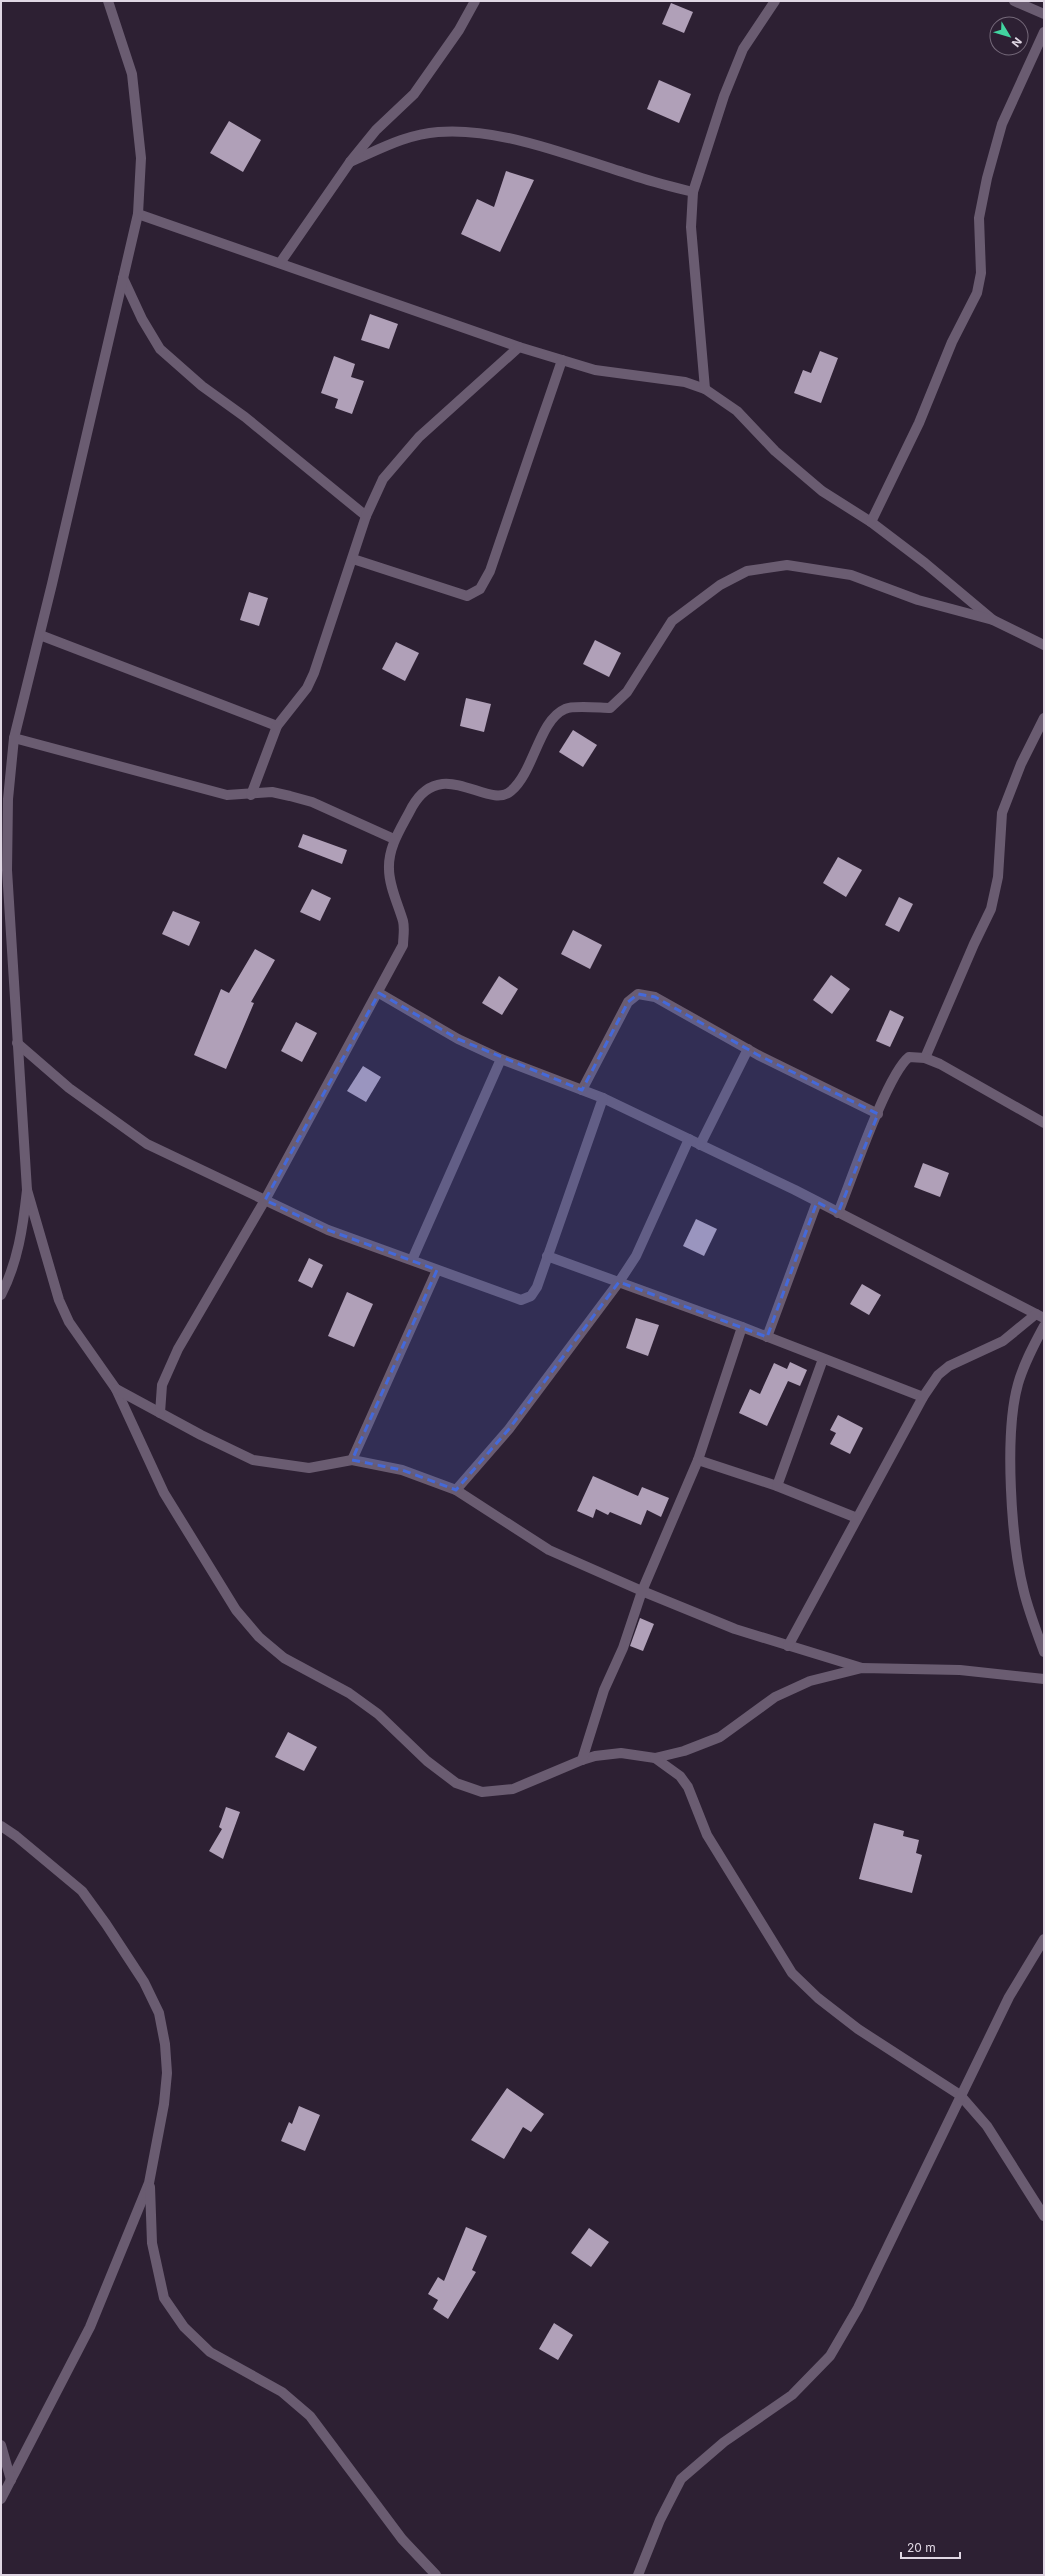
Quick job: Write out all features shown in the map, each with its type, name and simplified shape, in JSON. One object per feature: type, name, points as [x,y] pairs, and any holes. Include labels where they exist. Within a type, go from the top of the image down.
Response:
[{"type":"street","points":[[1,1295],[8,1282],[22,1235],[27,1190],[6,870],[8,800],[14,738],[40,635],[138,214],[141,158],[132,74],[108,1]]},
{"type":"street","points":[[280,263],[350,162],[376,130],[414,94],[460,30],[476,1]]},
{"type":"street","points":[[705,389],[691,228],[693,192],[724,96],[743,49],[775,1]]},
{"type":"street","points":[[1014,1],[1044,14]]},
{"type":"street","points":[[872,522],[919,423],[952,342],[977,293],[981,273],[979,218],[987,178],[1002,124],[1044,32]]},
{"type":"street","points":[[350,162],[411,137],[438,132],[492,135],[559,151],[632,176],[693,192]]},
{"type":"street","points":[[138,214],[519,347],[595,370],[685,382],[705,389],[737,411],[775,451],[822,491],[872,522],[925,563],[992,620]]},
{"type":"street","points":[[124,278],[142,319],[160,349],[202,386],[245,417],[366,516]]},
{"type":"street","points":[[251,795],[278,726],[307,688],[314,673],[366,516],[383,479],[419,437],[519,347]]},
{"type":"street","points":[[353,559],[466,596],[480,589],[490,571],[562,360]]},
{"type":"street","points":[[160,1413],[162,1385],[178,1349],[265,1200],[379,993],[403,945],[403,923],[389,870],[394,839],[419,796],[434,785],[459,784],[497,796],[510,792],[520,780],[555,715],[567,708],[610,708],[627,692],[672,621],[720,585],[748,571],[787,565],[851,575],[918,600],[992,620],[1044,645]]},
{"type":"street","points":[[40,635],[278,726]]},
{"type":"street","points":[[925,1058],[974,944],[992,909],[998,877],[1002,813],[1021,764],[1044,718]]},
{"type":"street","points":[[14,738],[227,795],[251,795],[272,792],[312,802],[394,839]]},
{"type":"street","points":[[379,993],[458,1039],[501,1059],[603,1098],[817,1202],[1040,1316],[1003,1341],[949,1366],[938,1375],[923,1397],[788,1646]]},
{"type":"street","points":[[582,1090],[628,1002],[638,994],[655,997],[748,1049],[878,1114]]},
{"type":"street","points":[[17,1043],[69,1088],[148,1144],[328,1230],[521,1300],[531,1296],[537,1287],[603,1098]]},
{"type":"street","points":[[700,1145],[748,1049]]},
{"type":"street","points":[[838,1213],[878,1114],[902,1062],[909,1057],[925,1058],[992,1092],[1044,1123]]},
{"type":"street","points":[[412,1260],[501,1059]]},
{"type":"street","points":[[456,1490],[509,1429],[619,1282],[636,1256],[688,1139]]},
{"type":"street","points":[[27,1190],[59,1300],[69,1322],[116,1389],[164,1493],[236,1610],[259,1637],[284,1658],[349,1693],[378,1714],[427,1761],[451,1779],[482,1792],[513,1790],[582,1760],[621,1753],[656,1758],[684,1751],[720,1737],[774,1697],[810,1681],[862,1668],[960,1670],[1044,1679]]},
{"type":"street","points":[[767,1337],[817,1202]]},
{"type":"street","points":[[547,1256],[742,1327],[923,1397]]},
{"type":"street","points":[[352,1460],[437,1270]]},
{"type":"street","points":[[1044,1326],[1028,1356],[1018,1384],[1011,1420],[1013,1516],[1024,1592],[1044,1652]]},
{"type":"street","points":[[582,1760],[604,1690],[623,1648],[642,1591],[698,1460],[742,1327]]},
{"type":"street","points":[[777,1486],[823,1359]]},
{"type":"street","points":[[116,1389],[160,1413],[254,1460],[309,1468],[352,1460],[402,1470],[456,1490],[549,1550],[642,1591],[735,1629],[862,1668]]},
{"type":"street","points":[[698,1460],[777,1486],[857,1518]]},
{"type":"street","points":[[656,1758],[680,1776],[688,1787],[707,1835],[792,1973],[818,1998],[858,2029],[960,2094],[987,2126],[1044,2216]]},
{"type":"street","points":[[1,1826],[16,1836],[82,1892],[144,1982],[159,2013],[165,2044],[167,2073],[164,2104],[150,2183],[152,2243],[164,2298],[184,2327],[210,2352],[282,2392],[310,2416],[402,2539],[436,2575]]},
{"type":"street","points":[[638,2575],[660,2520],[681,2480],[724,2442],[792,2395],[830,2356],[858,2308],[960,2094],[1009,1997],[1044,1939]]},
{"type":"street","points":[[1,2499],[53,2404],[90,2327],[150,2183]]},
{"type":"street","points":[[1,2446],[11,2480]]},
{"type":"highlighted area","points":[[379,993],[458,1039],[582,1090],[628,1002],[638,994],[655,997],[758,1055],[878,1114],[838,1213],[817,1202],[767,1337],[619,1282],[509,1429],[456,1490],[402,1470],[352,1460],[437,1270],[328,1230],[265,1200]]},
{"type":"building","points":[[671,3],[693,12],[684,33],[662,24]]},
{"type":"building","points":[[659,80],[691,94],[679,123],[647,109]]},
{"type":"building","points":[[229,121],[261,140],[243,172],[210,153]]},
{"type":"building","points":[[506,171],[534,180],[500,252],[461,234],[477,199],[494,207]]},
{"type":"building","points":[[370,314],[398,324],[389,349],[361,340]]},
{"type":"building","points":[[820,351],[838,358],[821,403],[794,393],[803,370],[811,373]]},
{"type":"building","points":[[334,356],[355,364],[351,377],[364,381],[352,414],[335,408],[338,399],[321,393]]},
{"type":"building","points":[[249,592],[268,598],[259,626],[240,620]]},
{"type":"building","points":[[595,640],[621,653],[609,677],[583,664]]},
{"type":"building","points":[[396,642],[419,653],[405,681],[382,669]]},
{"type":"building","points":[[466,698],[491,704],[484,732],[460,726]]},
{"type":"building","points":[[573,730],[597,745],[583,767],[559,752]]},
{"type":"building","points":[[303,834],[347,850],[342,864],[298,847]]},
{"type":"building","points":[[838,857],[862,870],[846,897],[823,883]]},
{"type":"building","points":[[312,889],[331,898],[320,921],[300,912]]},
{"type":"building","points":[[899,897],[913,904],[899,932],[885,925]]},
{"type":"building","points":[[173,911],[200,922],[189,946],[162,934]]},
{"type":"building","points":[[573,930],[602,945],[590,969],[561,954]]},
{"type":"building","points":[[255,949],[275,960],[251,1002],[254,1003],[226,1069],[194,1055],[221,989],[229,993]]},
{"type":"building","points":[[831,975],[850,989],[832,1014],[813,1000]]},
{"type":"building","points":[[499,976],[518,989],[502,1015],[482,1003]]},
{"type":"building","points":[[890,1010],[904,1017],[890,1047],[876,1041]]},
{"type":"building","points":[[296,1022],[317,1033],[302,1062],[281,1051]]},
{"type":"building","points":[[363,1066],[381,1077],[366,1102],[347,1091]]},
{"type":"building","points":[[923,1163],[949,1173],[940,1197],[914,1187]]},
{"type":"building","points":[[696,1219],[717,1229],[704,1256],[683,1246]]},
{"type":"building","points":[[309,1258],[323,1265],[312,1288],[298,1281]]},
{"type":"building","points":[[862,1284],[881,1295],[869,1315],[850,1304]]},
{"type":"building","points":[[347,1292],[373,1304],[354,1347],[328,1336]]},
{"type":"building","points":[[636,1318],[659,1325],[648,1356],[626,1348]]},
{"type":"building","points":[[790,1362],[807,1370],[800,1386],[788,1381],[767,1426],[739,1413],[750,1389],[760,1394],[774,1363],[787,1369]]},
{"type":"building","points":[[838,1415],[863,1428],[850,1454],[830,1444],[836,1433],[830,1430]]},
{"type":"building","points":[[593,1476],[638,1496],[642,1487],[669,1498],[661,1517],[647,1510],[641,1525],[610,1512],[608,1515],[596,1509],[593,1518],[577,1511]]},
{"type":"building","points":[[640,1618],[654,1624],[643,1651],[630,1646]]},
{"type":"building","points":[[288,1732],[317,1747],[304,1771],[275,1757]]},
{"type":"building","points":[[226,1807],[240,1812],[223,1859],[209,1851],[222,1829],[219,1827]]},
{"type":"building","points":[[874,1823],[904,1831],[903,1836],[919,1840],[916,1853],[922,1855],[912,1893],[859,1879]]},
{"type":"building","points":[[507,2088],[544,2114],[531,2132],[523,2127],[504,2159],[471,2140]]},
{"type":"building","points":[[299,2106],[320,2115],[305,2151],[281,2141],[289,2122],[292,2124]]},
{"type":"building","points":[[466,2227],[487,2236],[472,2270],[476,2272],[448,2319],[433,2309],[438,2300],[428,2294],[438,2277],[444,2281]]},
{"type":"building","points":[[589,2228],[609,2242],[591,2267],[571,2253]]},
{"type":"building","points":[[554,2323],[573,2335],[558,2360],[539,2349]]}]
